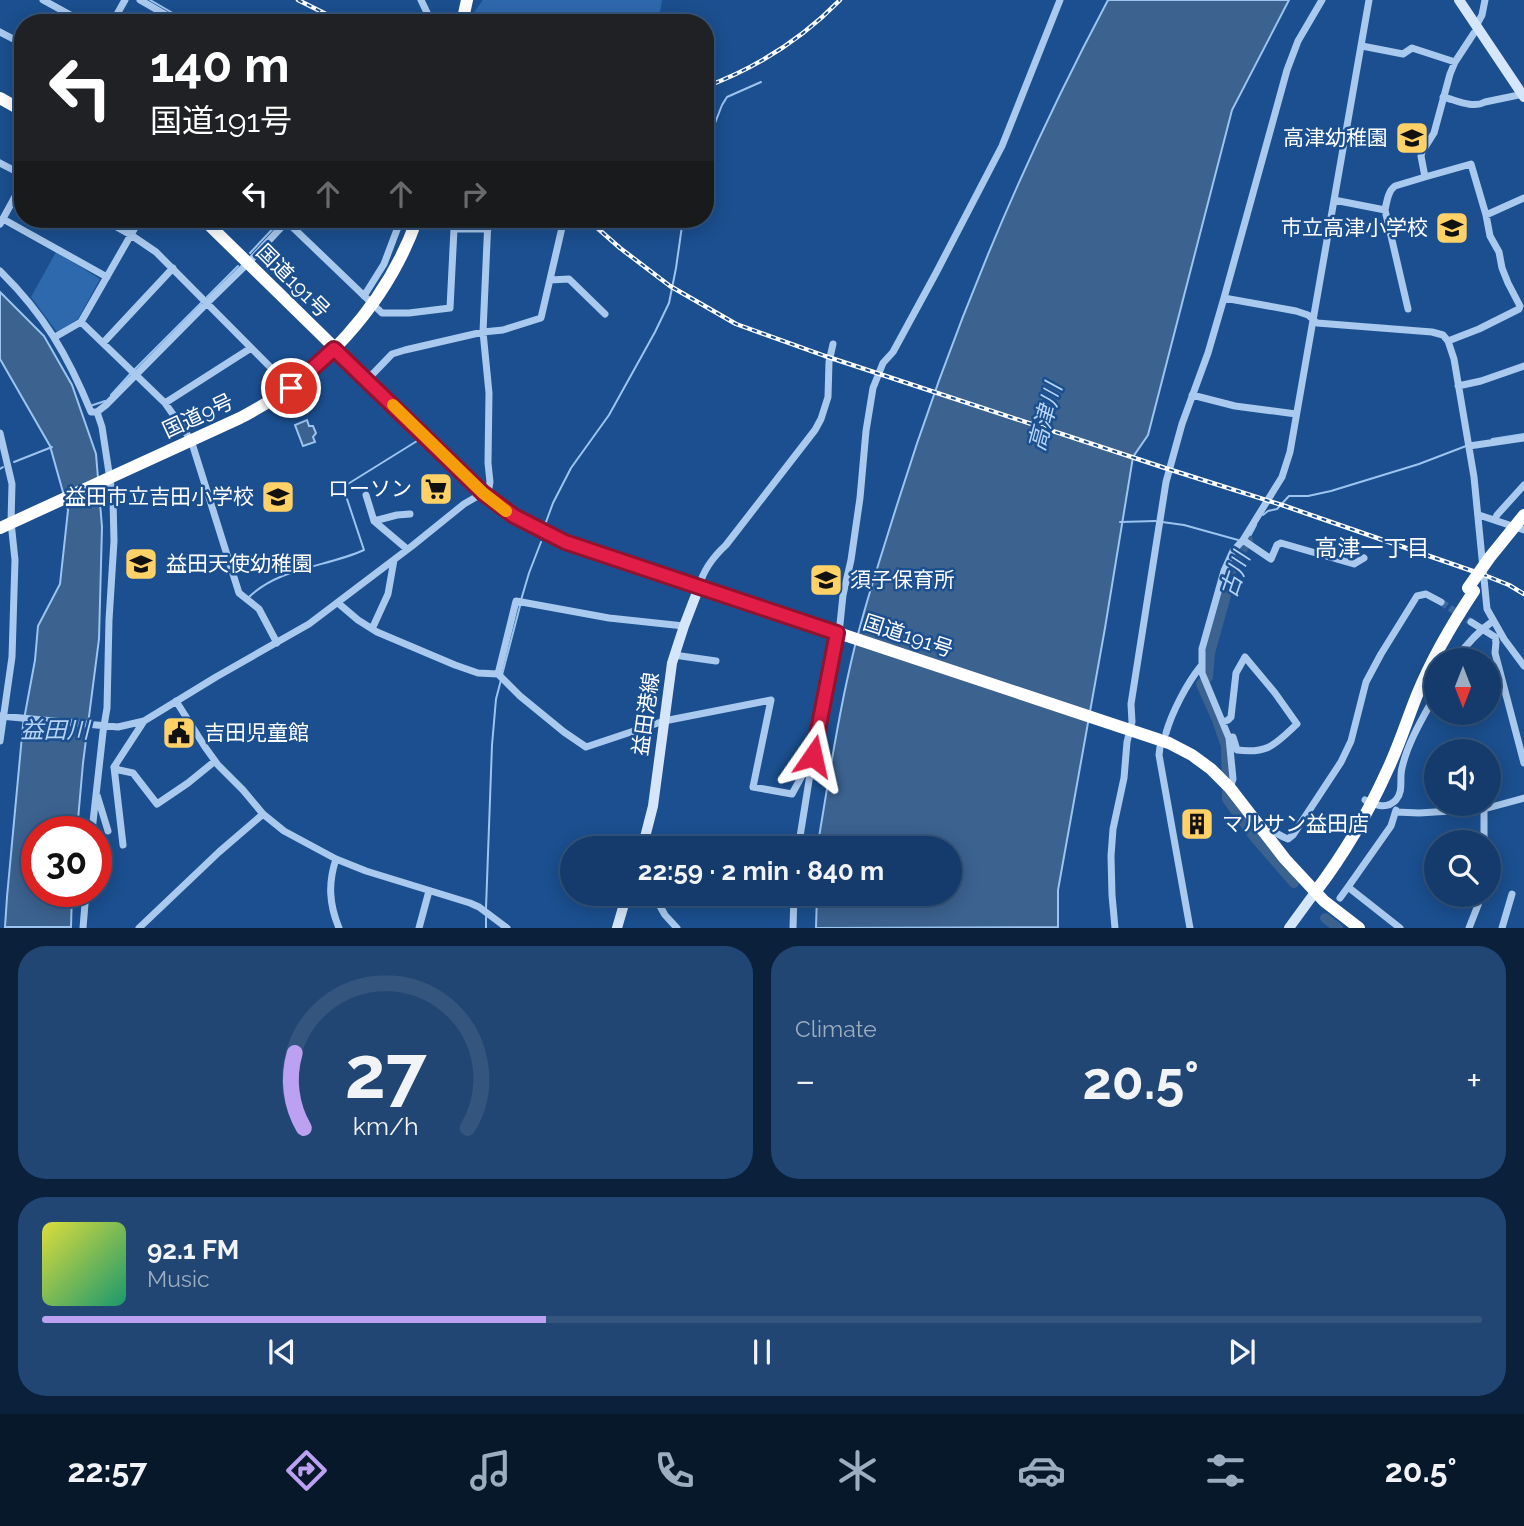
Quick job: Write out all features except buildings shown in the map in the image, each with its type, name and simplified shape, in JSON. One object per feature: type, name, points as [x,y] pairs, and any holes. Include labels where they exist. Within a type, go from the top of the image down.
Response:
[{"type":"highway","name":"国道191号","points":[[212,228],[483,493],[514,516],[565,542],[1128,729],[1192,755],[1230,788],[1284,859],[1324,901],[1359,928]]},
{"type":"highway","name":"国道9号","points":[[9,523],[266,405],[291,388],[334,349],[369,300],[390,277],[413,228]]},
{"type":"highway","points":[[1316,891],[1330,862],[1388,770],[1431,664],[1471,589],[1490,557],[1524,516]]},
{"type":"highway","points":[[1471,589],[1524,527]]},
{"type":"main road","points":[[1459,0],[1524,95]]},
{"type":"main road","name":"益田港線","points":[[645,836],[653,806],[674,655],[699,587]]},
{"type":"main road","points":[[1289,928],[1316,891]]},
{"type":"main road","points":[[617,928],[623,906]]},
{"type":"street","points":[[43,0],[69,14]]},
{"type":"street","points":[[140,0],[164,14]]},
{"type":"street","points":[[799,836],[839,634],[860,498],[873,388],[883,363],[893,352],[1002,146],[1060,0]]},
{"type":"street","points":[[1115,928],[1111,856],[1114,829],[1124,778],[1128,729],[1132,722],[1131,704],[1166,482],[1224,298],[1287,70],[1298,41],[1322,0]]},
{"type":"street","points":[[1230,788],[1234,779],[1229,738],[1201,666],[1202,649],[1224,571],[1233,551],[1243,540],[1282,477],[1290,452],[1369,0]]},
{"type":"street","points":[[1425,177],[1422,152],[1434,133],[1455,62],[1477,28],[1485,0]]},
{"type":"street","points":[[1362,46],[1403,54],[1412,48],[1455,62]]},
{"type":"street","points":[[1443,97],[1479,105],[1524,95]]},
{"type":"street","points":[[1408,309],[1385,210],[1391,189],[1471,164],[1490,236],[1499,252],[1508,283],[1521,306],[1479,329],[1448,341]]},
{"type":"street","points":[[2,216],[14,197]]},
{"type":"street","points":[[1486,215],[1524,198]]},
{"type":"street","points":[[1334,200],[1385,210]]},
{"type":"street","points":[[23,228],[107,276]]},
{"type":"street","points":[[118,228],[156,252],[291,388]]},
{"type":"street","points":[[55,337],[81,322],[135,228]]},
{"type":"street","points":[[0,271],[24,296],[55,337],[91,412],[97,412],[248,263],[280,228]]},
{"type":"street","points":[[3,716],[101,727],[118,727],[144,721],[309,624],[464,504],[489,488],[489,393],[483,332],[488,229],[454,229],[450,308],[382,313],[295,228]]},
{"type":"street","points":[[369,300],[398,228]]},
{"type":"street","points":[[367,381],[392,354],[405,349],[503,330],[541,318],[563,228]]},
{"type":"street","points":[[103,343],[173,268]]},
{"type":"street","points":[[550,280],[569,279],[605,314]]},
{"type":"street","points":[[1224,298],[1296,311],[1317,323],[1432,332],[1443,335],[1448,341],[1454,359],[1469,446],[1479,515],[1487,609],[1524,666]]},
{"type":"street","points":[[81,322],[165,402],[191,440],[239,593],[259,609],[277,643]]},
{"type":"street","points":[[699,587],[702,575],[716,554],[726,545],[815,429],[828,397],[829,362],[833,344]]},
{"type":"street","points":[[165,402],[251,348]]},
{"type":"street","points":[[1458,387],[1524,366]]},
{"type":"street","points":[[1192,395],[1235,406],[1296,414]]},
{"type":"street","points":[[93,816],[101,727],[108,699],[108,632],[114,541],[113,499],[102,427],[97,412]]},
{"type":"street","points":[[0,433],[12,484],[9,523],[15,560],[12,657],[0,741]]},
{"type":"street","points":[[1469,446],[1524,438]]},
{"type":"street","points":[[1495,519],[1524,485]]},
{"type":"street","points":[[366,495],[374,521],[407,549]]},
{"type":"street","points":[[374,521],[410,514]]},
{"type":"street","points":[[1479,515],[1524,527]]},
{"type":"street","points":[[1243,540],[1271,559],[1277,545],[1282,543],[1354,564],[1364,558]]},
{"type":"street","points":[[372,629],[388,594],[394,559]]},
{"type":"street","points":[[1261,828],[1270,829],[1288,839],[1293,835],[1341,762],[1354,732],[1366,682],[1417,596],[1426,594],[1441,602]]},
{"type":"street","points":[[498,674],[516,601],[609,618],[684,626]]},
{"type":"street","points":[[338,603],[372,629],[455,665],[478,673],[498,674],[520,696],[586,747],[664,721],[771,700],[753,787],[792,794],[813,756]]},
{"type":"street","points":[[1464,648],[1493,621]]},
{"type":"street","points":[[1471,622],[1495,638],[1495,653],[1524,763]]},
{"type":"street","points":[[674,655],[716,661]]},
{"type":"street","points":[[1223,722],[1231,716],[1236,673],[1245,657],[1297,723],[1266,749],[1237,750],[1233,737],[1229,738]]},
{"type":"street","points":[[1166,733],[1177,705],[1201,666]]},
{"type":"street","points":[[176,701],[215,761],[263,814],[284,831],[336,859],[366,871],[479,907],[506,928]]},
{"type":"street","points":[[1368,802],[1381,806],[1393,803],[1399,797],[1400,776],[1407,752],[1424,718]]},
{"type":"street","points":[[123,845],[114,767],[144,721]]},
{"type":"street","points":[[1160,747],[1159,755],[1190,928]]},
{"type":"street","points":[[114,767],[133,772],[157,804],[215,761]]},
{"type":"street","points":[[96,789],[104,816]]},
{"type":"street","points":[[1501,804],[1524,797]]},
{"type":"street","points":[[1339,898],[1391,826],[1396,812],[1393,803]]},
{"type":"street","points":[[1396,812],[1424,813]]},
{"type":"street","points":[[139,928],[263,814]]},
{"type":"street","points":[[336,859],[330,886],[332,912],[339,928]]},
{"type":"street","points":[[1348,887],[1400,928]]},
{"type":"street","points":[[419,928],[429,891]]},
{"type":"street","points":[[1502,928],[1512,894]]},
{"type":"street","points":[[660,906],[677,928]]},
{"type":"street","points":[[793,928],[794,906]]},
{"type":"street","points":[[83,928],[85,907]]},
{"type":"street","points":[[1469,928],[1477,907]]},
{"type":"shaded area","points":[[483,0],[662,0],[660,14],[474,14]]},
{"type":"shaded area","points":[[56,252],[100,279],[78,319],[57,332],[31,297]]},
{"type":"water","name":"高津川","points":[[1108,0],[1289,0],[1232,110],[1148,435],[1133,457],[1058,890],[1058,927],[816,928],[817,906],[962,906],[962,836],[819,836],[853,655],[917,442],[990,249],[1076,61]]},
{"type":"water","name":"益田川","points":[[0,292],[44,336],[72,385],[96,454],[102,527],[99,639],[78,816],[21,816],[21,907],[72,907],[71,927],[5,927],[23,725],[35,660],[38,626],[60,584],[68,510],[50,446],[0,359]]},
{"type":"water","points":[[307,420],[316,433],[313,437],[315,442],[303,446],[295,425]]},
{"type":"waterway","points":[[150,0],[174,14]]},
{"type":"waterway","points":[[714,126],[727,97],[761,82]]},
{"type":"waterway","points":[[250,253],[273,228]]},
{"type":"waterway","points":[[546,522],[571,468],[609,415],[669,303],[682,228]]},
{"type":"waterway","points":[[207,297],[238,266]]},
{"type":"waterway","points":[[135,369],[203,301]]},
{"type":"waterway","points":[[111,395],[131,373]]},
{"type":"waterway","points":[[90,406],[105,401]]},
{"type":"waterway","name":"古川","points":[[1492,439],[1524,434]]},
{"type":"waterway","points":[[249,597],[261,587],[289,573],[364,550],[343,487],[417,441]]},
{"type":"waterway","name":"古川","points":[[1263,515],[1277,509],[1289,496],[1308,496],[1331,491],[1419,464],[1466,446]]},
{"type":"waterway","points":[[14,462],[52,447]]},
{"type":"waterway","points":[[1120,522],[1156,521]]},
{"type":"waterway","points":[[1162,522],[1184,525],[1238,540]]},
{"type":"waterway","name":"古川","points":[[1247,540],[1256,525]]},
{"type":"waterway","name":"古川","points":[[1248,540],[1232,567],[1210,653],[1208,677],[1201,684],[1226,746],[1227,799],[1255,838],[1294,883]]},
{"type":"waterway","points":[[521,600],[541,542]]},
{"type":"waterway","points":[[502,675],[520,606]]},
{"type":"waterway","points":[[486,908],[492,745],[496,699],[501,680]]},
{"type":"waterway","points":[[486,917],[486,928]]},
{"type":"waterway","name":"古川","points":[[1325,918],[1338,928]]},
{"type":"tunnel","points":[[1441,602],[1471,622]]},
{"type":"railway","points":[[298,0],[326,14]]},
{"type":"railway","points":[[714,83],[742,71],[794,40],[840,0]]},
{"type":"railway","points":[[597,228],[670,286],[736,324],[825,356],[1285,506],[1484,575],[1524,594]]},
{"type":"slow traffic","points":[[393,405],[483,493],[506,511]]},
{"type":"place","name":"高津幼稚園","points":[[1412,138]]},
{"type":"place","name":"市立高津小学校","points":[[1452,228]]},
{"type":"place","name":"ローソン","points":[[436,489]]},
{"type":"place","name":"益田市立吉田小学校","points":[[278,497]]},
{"type":"place","name":"益田天使幼稚園","points":[[141,564]]},
{"type":"place","name":"須子保育所","points":[[826,580]]},
{"type":"place","name":"吉田児童館","points":[[179,733]]},
{"type":"place","name":"マルサン益田店","points":[[1197,824]]},
{"type":"district","name":"高津一丁目","points":[[1372,548]]},
{"type":"route","points":[[291,388],[334,349],[483,493],[532,527],[565,542],[837,633],[813,756]]}]
